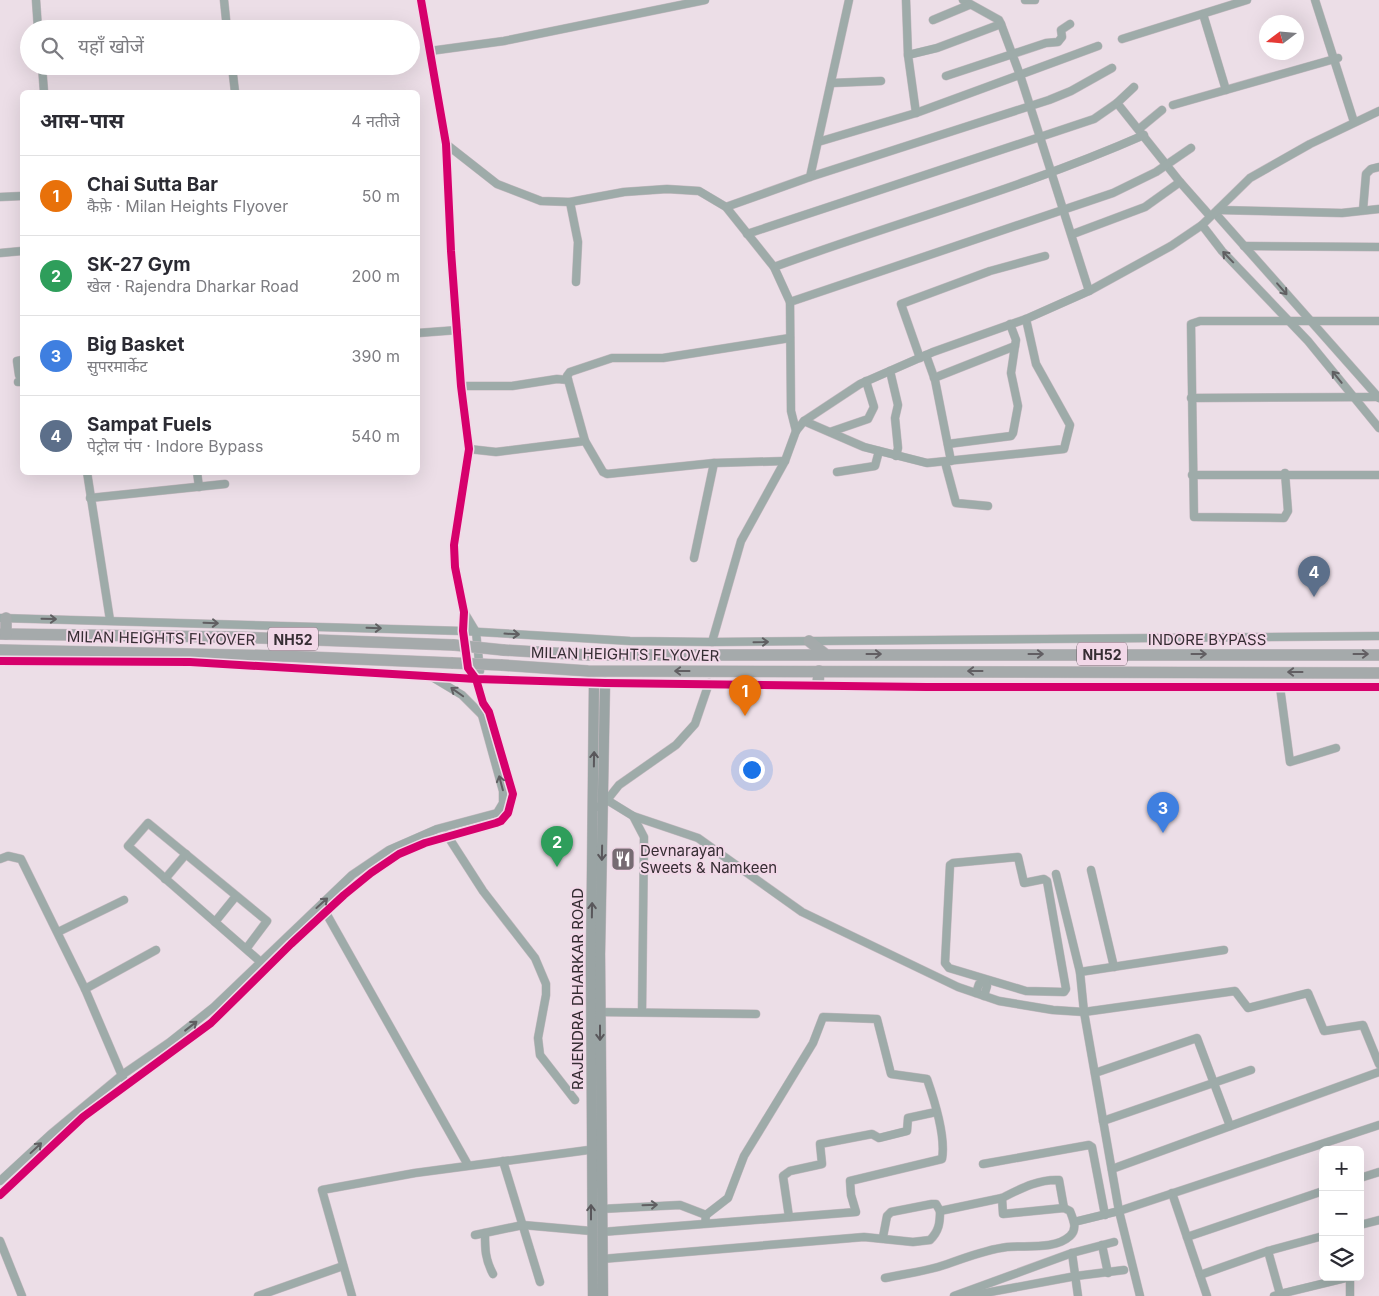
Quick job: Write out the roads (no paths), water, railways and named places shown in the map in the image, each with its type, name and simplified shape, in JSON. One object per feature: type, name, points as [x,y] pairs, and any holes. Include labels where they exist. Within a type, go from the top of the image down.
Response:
[{"type":"highway","points":[[3,618],[3,634]]},
{"type":"highway","name":"MILAN HEIGHTS FLYOVER","points":[[3,634],[232,637],[454,645],[587,655],[825,654]]},
{"type":"highway","points":[[809,641],[825,654]]},
{"type":"highway","name":"MILAN HEIGHTS FLYOVER","points":[[0,650],[284,656],[454,662],[588,671],[1379,672]]},
{"type":"highway","name":"INDORE BYPASS","points":[[825,654],[1379,654]]},
{"type":"highway","points":[[818,684],[819,671]]},
{"type":"main road","name":"RAJENDRA DHARKAR ROAD","points":[[594,683],[601,804]]},
{"type":"main road","name":"RAJENDRA DHARKAR ROAD","points":[[604,1296],[598,1278],[596,1232],[596,1012],[605,683]]},
{"type":"main road","name":"RAJENDRA DHARKAR ROAD","points":[[593,1296],[602,1259],[596,1232],[601,1208],[596,1149]]},
{"type":"street","points":[[36,0],[37,20]]},
{"type":"street","points":[[224,0],[226,20]]},
{"type":"street","points":[[0,1195],[83,1116],[212,1023],[315,922],[364,879],[399,854],[447,835],[502,821],[508,813],[513,794],[508,771],[489,712],[483,704],[476,679],[468,668],[463,631],[464,612],[454,545],[469,449],[461,386],[451,251],[446,144],[421,0]]},
{"type":"street","points":[[430,51],[504,41],[705,0]]},
{"type":"street","points":[[810,178],[849,0]]},
{"type":"street","points":[[906,0],[908,55],[916,113]]},
{"type":"street","points":[[1025,0],[1035,0]]},
{"type":"street","points":[[1122,39],[1247,0]]},
{"type":"street","points":[[1315,0],[1336,59]]},
{"type":"street","points":[[1320,0],[1354,122]]},
{"type":"street","points":[[933,20],[966,2],[998,20],[1001,24],[1020,75],[1050,174],[1073,234],[1089,291]]},
{"type":"street","points":[[1203,14],[1226,90]]},
{"type":"street","points":[[908,55],[937,48],[1001,24]]},
{"type":"street","points":[[946,76],[1046,43],[1058,42],[1062,37],[1061,30],[1070,24]]},
{"type":"street","points":[[818,142],[916,113],[1098,46]]},
{"type":"street","points":[[1173,105],[1336,59]]},
{"type":"street","points":[[726,207],[1030,106],[1070,91],[1112,68]]},
{"type":"street","points":[[43,75],[44,90]]},
{"type":"street","points":[[233,75],[235,90]]},
{"type":"street","points":[[832,83],[881,81]]},
{"type":"street","points":[[747,234],[1094,119],[1117,103],[1134,87]]},
{"type":"street","points":[[1117,103],[1180,182],[1214,213],[1379,398]]},
{"type":"street","points":[[774,267],[852,239],[1050,174],[1141,132],[1162,110]]},
{"type":"street","points":[[712,642],[741,541],[785,461],[796,431],[804,421],[866,381],[923,356],[1026,318],[1089,291],[1171,246],[1202,225],[1234,191],[1250,178],[1278,161],[1379,111]]},
{"type":"street","points":[[446,144],[497,184],[541,201],[570,202],[624,192],[667,189],[699,191],[726,207],[774,267],[790,302],[791,411],[796,431]]},
{"type":"street","points":[[790,302],[1063,211],[1133,185],[1166,166],[1190,148]]},
{"type":"street","points":[[1363,210],[1366,174],[1371,169],[1379,167]]},
{"type":"street","points":[[1073,234],[1145,207],[1180,182]]},
{"type":"street","points":[[0,196],[20,196]]},
{"type":"street","points":[[570,202],[578,242],[576,282]]},
{"type":"street","points":[[1214,213],[1342,213],[1379,209]]},
{"type":"street","points":[[1202,225],[1222,251],[1290,322],[1379,428]]},
{"type":"street","points":[[1244,246],[1379,247]]},
{"type":"street","points":[[0,253],[20,251]]},
{"type":"street","points":[[988,506],[956,503],[948,461],[948,444],[934,378],[901,304],[990,271],[1045,256]]},
{"type":"street","points":[[804,421],[879,451],[927,464],[1064,449],[1070,425],[1036,364],[1026,318]]},
{"type":"street","points":[[1285,474],[1287,516],[1280,518],[1194,517],[1191,324],[1200,321],[1379,322]]},
{"type":"street","points":[[948,444],[1011,436],[1014,433],[1018,406],[1011,373],[1016,340],[1010,324]]},
{"type":"street","points":[[420,334],[458,330]]},
{"type":"street","points":[[785,461],[714,464],[607,474],[603,472],[585,441],[567,373],[612,358],[663,358],[790,338]]},
{"type":"street","points":[[934,378],[1015,346]]},
{"type":"street","points":[[20,360],[17,361],[20,380]]},
{"type":"street","points":[[890,371],[898,405],[895,418],[898,448],[896,456]]},
{"type":"street","points":[[461,386],[512,386],[557,379],[568,380]]},
{"type":"street","points":[[830,432],[868,419],[874,407],[866,381]]},
{"type":"street","points":[[1191,398],[1379,398]]},
{"type":"street","points":[[469,449],[503,451],[585,441]]},
{"type":"street","points":[[837,472],[876,466],[879,451]]},
{"type":"street","points":[[694,558],[714,464]]},
{"type":"street","points":[[1192,475],[1379,474]]},
{"type":"street","points":[[87,475],[110,620]]},
{"type":"street","points":[[197,475],[199,487]]},
{"type":"street","points":[[90,498],[226,484]]},
{"type":"street","points":[[464,612],[476,632],[480,671],[476,679]]},
{"type":"street","points":[[3,618],[463,631],[630,641],[712,642],[1379,636]]},
{"type":"street","points":[[0,661],[190,662],[476,679],[594,683],[709,682],[1379,687]]},
{"type":"street","points":[[429,675],[462,695],[482,714]]},
{"type":"street","points":[[709,682],[695,724],[676,745],[619,785],[601,804],[698,838],[802,912],[958,987],[984,996],[1053,1010],[1084,1012],[1235,991],[1248,1008],[1308,993],[1324,1032],[1363,1025],[1379,1064]]},
{"type":"street","points":[[1280,687],[1290,762],[1336,748]]},
{"type":"street","points":[[0,1181],[51,1134],[122,1075],[174,1039],[214,1007],[308,914],[352,875],[388,850],[437,828],[497,813],[503,802],[503,791],[482,714],[483,704]]},
{"type":"street","points":[[634,816],[644,838],[642,1012]]},
{"type":"street","points":[[246,949],[267,921],[148,822],[128,846],[165,879],[215,922],[246,949],[268,968]]},
{"type":"street","points":[[447,835],[483,891],[535,958],[546,984],[546,995],[538,1038],[540,1055],[575,1100]]},
{"type":"street","points":[[165,879],[186,854]]},
{"type":"street","points":[[0,859],[8,856],[21,860],[85,989],[126,1084]]},
{"type":"street","points":[[1018,857],[1024,883],[1044,879],[1047,881],[1066,989],[1062,993],[1019,989],[985,980],[949,968],[945,963],[950,865],[1018,857]]},
{"type":"street","points":[[1091,870],[1114,966]]},
{"type":"street","points":[[1056,874],[1080,972],[1084,1012],[1119,1211],[1140,1296]]},
{"type":"street","points":[[215,922],[236,896]]},
{"type":"street","points":[[58,932],[124,900]]},
{"type":"street","points":[[326,913],[468,1165]]},
{"type":"street","points":[[308,914],[315,922]]},
{"type":"street","points":[[85,989],[156,950]]},
{"type":"street","points":[[1080,972],[1224,950]]},
{"type":"street","points":[[976,993],[979,984],[985,980]]},
{"type":"street","points":[[984,996],[987,986],[985,980]]},
{"type":"street","points":[[1018,1004],[1019,989]]},
{"type":"street","points":[[596,1012],[756,1014]]},
{"type":"street","points":[[475,1235],[522,1225],[596,1232],[705,1224],[856,1212],[851,1195],[850,1181],[942,1159],[943,1144],[926,1079],[891,1074],[877,1019],[823,1017],[813,1043],[744,1156],[728,1198],[706,1215],[705,1224]]},
{"type":"street","points":[[1095,1074],[1197,1038],[1230,1126]]},
{"type":"street","points":[[174,1039],[180,1046]]},
{"type":"street","points":[[1103,1121],[1213,1081],[1251,1070]]},
{"type":"street","points":[[1112,1169],[1379,1072]]},
{"type":"street","points":[[789,1217],[782,1176],[790,1171],[822,1164],[820,1144],[872,1134],[879,1138],[903,1134],[906,1132],[908,1118],[936,1112]]},
{"type":"street","points":[[1074,1222],[1119,1211],[1379,1125]]},
{"type":"street","points":[[983,1164],[1090,1145],[1105,1215]]},
{"type":"street","points":[[352,1296],[322,1190],[468,1165],[596,1149]]},
{"type":"street","points":[[503,1161],[540,1282]]},
{"type":"street","points":[[1364,1177],[1379,1172]]},
{"type":"street","points":[[940,1211],[1002,1198],[1040,1182],[1059,1180],[1064,1208]]},
{"type":"street","points":[[1187,1237],[1319,1192]]},
{"type":"street","points":[[1172,1193],[1207,1296]]},
{"type":"street","points":[[885,1278],[939,1267],[972,1254],[1007,1247],[1059,1242],[1071,1236],[1074,1230],[1074,1222],[1070,1211],[1064,1208],[1003,1214],[1002,1198]]},
{"type":"street","points":[[602,1259],[864,1236],[913,1242],[930,1240],[936,1234],[940,1211],[936,1204],[932,1204],[890,1212],[886,1216],[883,1237]]},
{"type":"street","points":[[601,1208],[680,1205],[706,1215]]},
{"type":"street","points":[[1364,1224],[1379,1220]]},
{"type":"street","points":[[486,1233],[485,1256],[493,1274]]},
{"type":"street","points":[[1200,1275],[1268,1251],[1319,1237]]},
{"type":"street","points":[[0,1240],[22,1296]]},
{"type":"street","points":[[961,1296],[972,1288],[1072,1254],[1114,1242]]},
{"type":"street","points":[[1102,1245],[1108,1273]]},
{"type":"street","points":[[1268,1251],[1277,1295],[1334,1281]]},
{"type":"street","points":[[1072,1254],[1078,1296]]},
{"type":"street","points":[[258,1296],[343,1266]]},
{"type":"street","points":[[961,1296],[1076,1276],[1124,1270]]},
{"type":"street","points":[[1350,1281],[1350,1296]]},
{"type":"place","name":"Sampat Fuels","points":[[1314,597]]},
{"type":"place","name":"Chai Sutta Bar","points":[[745,716]]},
{"type":"place","name":"Big Basket","points":[[1163,833]]},
{"type":"place","name":"Devnarayan Sweets & Namkeen","points":[[623,859]]},
{"type":"place","name":"SK-27 Gym","points":[[557,867]]}]
